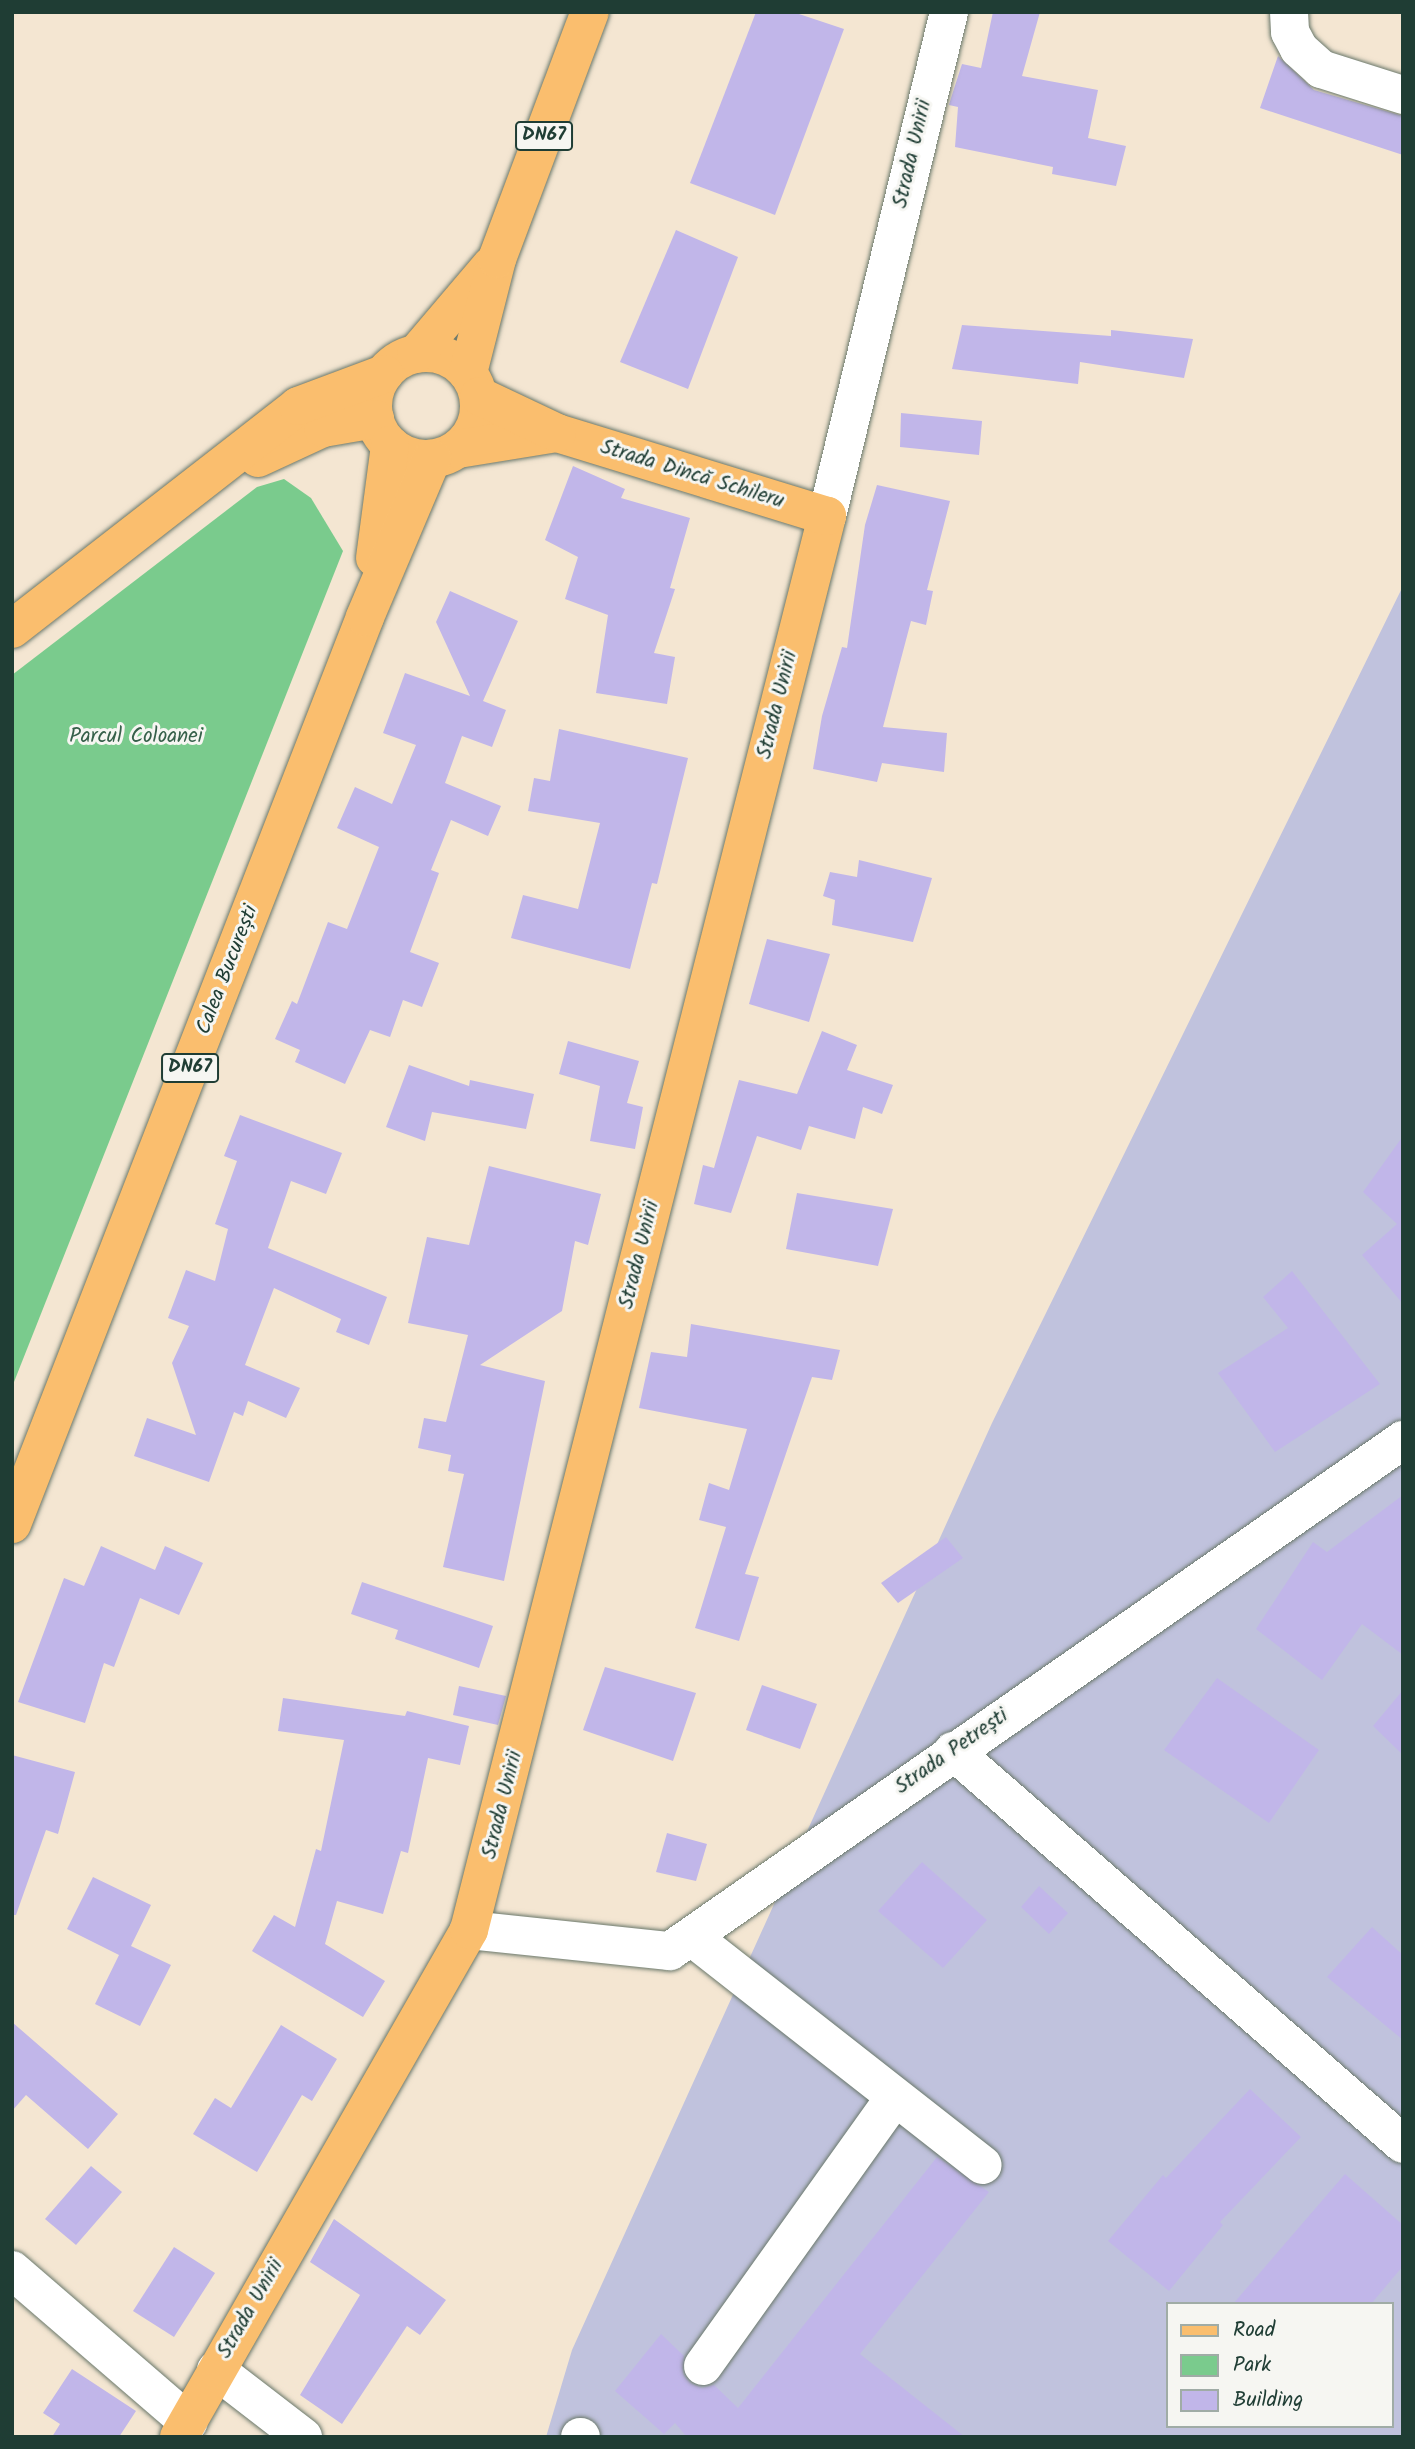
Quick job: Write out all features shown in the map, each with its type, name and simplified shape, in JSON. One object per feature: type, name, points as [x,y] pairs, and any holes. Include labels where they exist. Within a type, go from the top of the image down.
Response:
[{"type":"main road","name":"Calea București","points":[[12,1524],[368,612],[445,454],[476,425],[473,385],[497,259],[590,12]]},
{"type":"main road","name":"Calea București","points":[[368,612],[383,432],[377,388],[384,374],[398,361],[416,354],[497,259]]},
{"type":"main road","points":[[416,354],[454,360],[473,385]]},
{"type":"main road","points":[[12,629],[298,406],[384,374]]},
{"type":"main road","name":"Strada Dincă Schileru","points":[[473,385],[557,433],[827,516]]},
{"type":"main road","points":[[188,494],[303,435],[383,432],[410,456],[445,454]]},
{"type":"main road","name":"Strada Dincă Schileru","points":[[445,454],[557,433]]},
{"type":"main road","name":"Strada Unirii","points":[[183,2429],[424,2016],[469,1930],[827,516]]},
{"type":"street","name":"Strada Unirii","points":[[827,516],[949,12]]},
{"type":"street","points":[[1289,12],[1290,32],[1298,49],[1321,69],[1403,94]]},
{"type":"street","name":"Strada Petrești","points":[[469,1930],[649,1952],[670,1951],[953,1751],[1403,1440]]},
{"type":"street","points":[[953,1751],[1403,2144]]},
{"type":"street","points":[[692,1938],[983,2165]]},
{"type":"street","points":[[703,2366],[895,2097]]},
{"type":"street","points":[[12,2270],[183,2429]]},
{"type":"street","points":[[216,2370],[303,2437]]},
{"type":"shaded area","points":[[1403,586],[1403,2437],[546,2437],[572,2350],[992,1423]]},
{"type":"green space","name":"Parcul Coloanei","points":[[284,479],[311,498],[343,551],[12,1387],[12,675],[257,487]]},
{"type":"building","points":[[756,12],[793,12],[844,29],[775,215],[690,183]]},
{"type":"building","points":[[993,12],[1040,12],[1022,76],[1098,90],[1088,138],[1126,146],[1116,186],[1052,174],[1053,167],[955,147],[958,107],[949,105],[962,64],[981,68]]},
{"type":"building","points":[[1278,56],[1314,90],[1403,116],[1403,155],[1260,108]]},
{"type":"building","points":[[676,230],[738,257],[688,389],[620,362]]},
{"type":"building","points":[[962,325],[1111,336],[1111,330],[1193,339],[1184,378],[1080,362],[1078,384],[952,369]]},
{"type":"building","points":[[901,413],[982,421],[979,455],[900,447]]},
{"type":"building","points":[[573,466],[625,489],[621,498],[690,518],[670,588],[675,589],[654,653],[675,657],[667,704],[596,693],[608,615],[565,599],[578,557],[545,540]]},
{"type":"building","points":[[877,485],[950,501],[927,590],[933,591],[926,625],[911,621],[883,727],[947,733],[944,772],[882,763],[877,782],[813,769],[822,716],[842,647],[847,648],[865,525]]},
{"type":"building","points":[[450,591],[518,621],[483,701],[506,710],[492,747],[462,736],[445,783],[501,806],[488,836],[451,820],[431,870],[439,873],[410,952],[439,963],[422,1007],[403,1000],[390,1037],[370,1030],[345,1084],[295,1062],[300,1050],[275,1039],[292,1001],[297,1004],[328,922],[347,929],[379,847],[337,828],[355,787],[392,804],[416,745],[383,733],[405,673],[470,696],[436,622]]},
{"type":"building","points":[[559,729],[688,758],[657,884],[652,883],[630,969],[511,938],[523,895],[578,909],[600,823],[528,811],[534,778],[550,781]]},
{"type":"building","points":[[859,860],[932,878],[913,942],[832,925],[835,900],[823,896],[830,872],[857,877]]},
{"type":"building","points":[[767,939],[830,954],[809,1022],[749,1004]]},
{"type":"building","points":[[822,1031],[857,1045],[847,1070],[893,1085],[882,1114],[863,1107],[855,1139],[809,1126],[801,1150],[757,1136],[731,1213],[694,1204],[703,1165],[714,1168],[739,1080],[797,1094]]},
{"type":"building","points":[[568,1041],[639,1061],[627,1103],[643,1107],[635,1149],[590,1141],[600,1086],[559,1074]]},
{"type":"building","points":[[409,1065],[469,1086],[470,1080],[534,1094],[526,1129],[432,1112],[425,1141],[386,1127]]},
{"type":"building","points":[[240,1115],[342,1153],[326,1194],[291,1181],[268,1248],[387,1297],[369,1345],[336,1332],[341,1319],[274,1288],[245,1365],[300,1388],[286,1418],[248,1401],[243,1416],[234,1412],[209,1482],[134,1456],[147,1418],[196,1435],[172,1363],[189,1326],[168,1318],[186,1270],[215,1281],[228,1229],[215,1224],[237,1161],[224,1156]]},
{"type":"building","points":[[1403,1136],[1403,1304],[1362,1255],[1397,1224],[1363,1192]]},
{"type":"building","points":[[489,1166],[601,1194],[588,1245],[575,1241],[562,1311],[480,1365],[545,1381],[504,1581],[443,1567],[464,1474],[448,1471],[451,1455],[418,1448],[424,1418],[446,1422],[468,1335],[408,1323],[427,1237],[469,1245]]},
{"type":"building","points":[[797,1193],[893,1209],[878,1266],[786,1249]]},
{"type":"building","points":[[1292,1271],[1380,1384],[1275,1452],[1218,1373],[1288,1328],[1263,1297]]},
{"type":"building","points":[[691,1324],[840,1350],[832,1380],[812,1377],[745,1574],[759,1577],[739,1641],[695,1628],[726,1527],[699,1520],[709,1483],[729,1490],[747,1429],[639,1408],[651,1352],[687,1357]]},
{"type":"building","points":[[1403,1495],[1403,1655],[1362,1624],[1322,1680],[1256,1629],[1313,1542],[1327,1552]]},
{"type":"building","points":[[946,1537],[963,1558],[898,1603],[881,1583]]},
{"type":"building","points":[[101,1546],[155,1570],[165,1546],[203,1563],[179,1615],[140,1598],[114,1667],[104,1663],[85,1723],[18,1702],[64,1578],[84,1586]]},
{"type":"building","points":[[362,1582],[493,1626],[479,1668],[395,1639],[398,1630],[351,1614]]},
{"type":"building","points":[[605,1667],[696,1693],[673,1761],[583,1730]]},
{"type":"building","points":[[1217,1678],[1319,1750],[1269,1823],[1164,1750]]},
{"type":"building","points":[[762,1685],[817,1704],[800,1749],[746,1730]]},
{"type":"building","points":[[459,1686],[506,1696],[498,1725],[453,1715]]},
{"type":"building","points":[[1403,1690],[1403,1755],[1373,1726]]},
{"type":"building","points":[[283,1698],[405,1716],[407,1711],[469,1726],[460,1765],[428,1758],[408,1853],[401,1851],[383,1914],[337,1901],[325,1944],[385,1981],[363,2017],[252,1951],[274,1915],[295,1927],[316,1849],[321,1851],[344,1740],[278,1731]]},
{"type":"building","points":[[12,1755],[75,1772],[58,1834],[46,1830],[16,1915],[12,1915]]},
{"type":"building","points":[[667,1833],[707,1844],[696,1881],[656,1872]]},
{"type":"building","points":[[922,1862],[987,1920],[943,1968],[878,1911]]},
{"type":"building","points":[[93,1877],[151,1905],[131,1946],[171,1965],[140,2026],[95,2004],[119,1955],[67,1929]]},
{"type":"building","points":[[1039,1886],[1068,1913],[1049,1934],[1021,1907]]},
{"type":"building","points":[[1372,1927],[1403,1955],[1403,2040],[1327,1977]]},
{"type":"building","points":[[12,2022],[118,2114],[88,2149],[26,2095],[12,2111]]},
{"type":"building","points":[[281,2025],[337,2059],[312,2101],[302,2095],[257,2172],[193,2134],[215,2098],[231,2108]]},
{"type":"building","points":[[1250,2089],[1301,2137],[1220,2222],[1223,2225],[1169,2291],[1108,2241],[1163,2175],[1166,2178]]},
{"type":"building","points":[[937,2157],[989,2192],[860,2354],[965,2437],[687,2437],[675,2423],[664,2434],[615,2391],[661,2334],[684,2356],[683,2374],[690,2383],[702,2388],[714,2385],[738,2408]]},
{"type":"building","points":[[91,2166],[122,2192],[76,2245],[45,2219]]},
{"type":"building","points":[[1345,2174],[1403,2225],[1403,2266],[1373,2302],[1235,2302]]},
{"type":"building","points":[[334,2219],[446,2300],[420,2335],[407,2326],[342,2424],[300,2395],[360,2295],[310,2262]]},
{"type":"building","points":[[174,2247],[215,2273],[174,2337],[133,2311]]},
{"type":"building","points":[[72,2369],[136,2411],[119,2437],[52,2437],[60,2424],[43,2413]]}]
